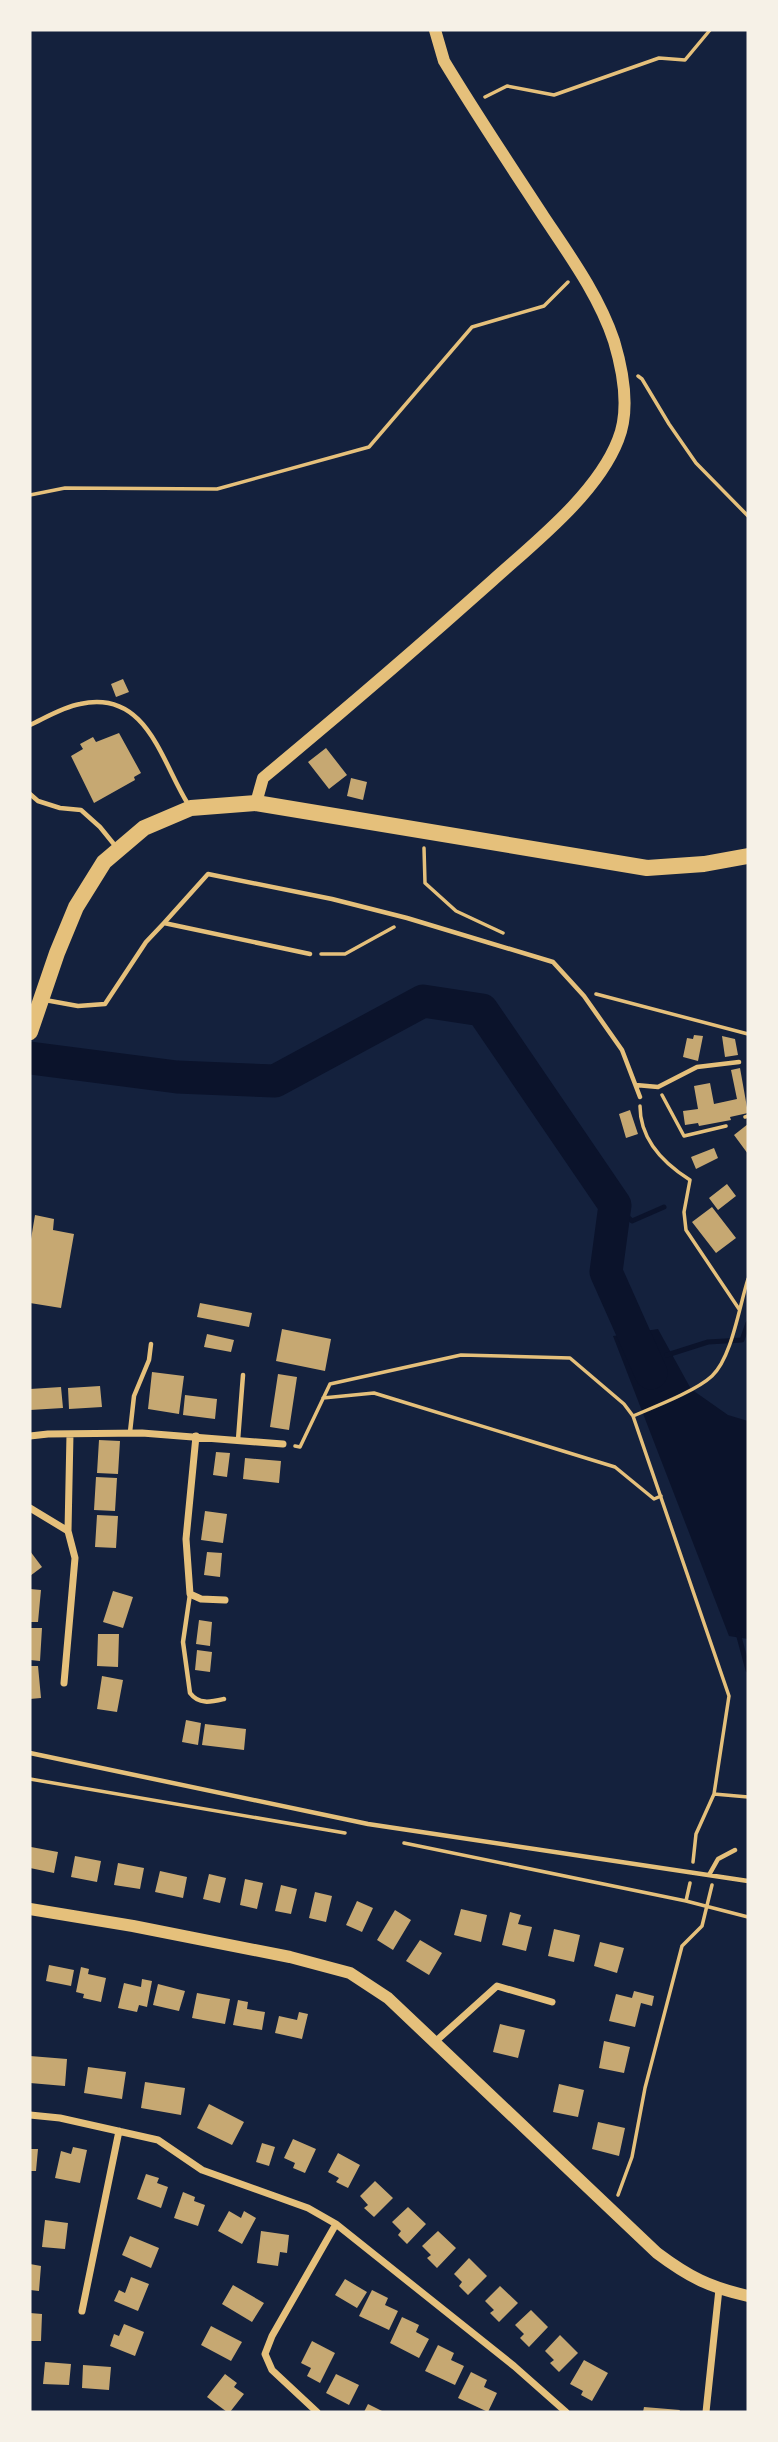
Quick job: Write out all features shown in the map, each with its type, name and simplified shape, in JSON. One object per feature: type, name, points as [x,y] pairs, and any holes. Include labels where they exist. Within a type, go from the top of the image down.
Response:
[{"type":"highway","points":[[30,1032],[76,907],[104,862],[117,848],[144,828],[191,808],[256,803],[647,868],[704,864],[748,856]]},
{"type":"street","points":[[256,803],[263,778],[414,651],[578,500],[609,458],[619,439],[624,394],[614,340],[579,271],[444,61],[435,30]]},
{"type":"street","points":[[30,1436],[142,1433],[283,1444]]},
{"type":"street","points":[[64,1684],[75,1558],[68,1531],[70,1434]]},
{"type":"street","points":[[196,1436],[186,1539],[190,1594],[201,1599],[225,1600]]},
{"type":"street","points":[[30,1508],[68,1531]]},
{"type":"street","points":[[30,1909],[290,1957],[349,1973],[388,1998],[657,2253],[687,2276],[719,2289],[748,2295]]},
{"type":"street","points":[[435,2042],[497,1986],[552,2002]]},
{"type":"street","points":[[30,2115],[60,2118],[158,2140],[202,2170],[308,2208],[336,2224],[514,2366],[566,2412]]},
{"type":"street","points":[[82,2311],[119,2131]]},
{"type":"street","points":[[317,2412],[272,2370],[265,2354],[272,2336],[336,2224]]},
{"type":"street","points":[[706,2412],[719,2289]]},
{"type":"lane","points":[[30,725],[79,704],[121,706],[139,718],[154,739],[178,789],[191,808]]},
{"type":"lane","points":[[30,794],[38,801],[60,808],[80,810],[100,827],[117,848]]},
{"type":"lane","points":[[41,999],[78,1006],[105,1003],[146,942],[208,874],[332,899],[407,918],[553,962],[584,996],[622,1050],[640,1097]]},
{"type":"lane","points":[[164,923],[310,954]]},
{"type":"lane","points":[[636,1085],[658,1087],[697,1067],[739,1062]]},
{"type":"lane","points":[[130,1433],[134,1396],[149,1360],[151,1344]]},
{"type":"lane","points":[[238,1440],[243,1375]]},
{"type":"lane","points":[[190,1594],[183,1642],[190,1693],[195,1699],[208,1703],[224,1699]]},
{"type":"lane","points":[[30,1752],[368,1825],[748,1881]]},
{"type":"lane","points":[[709,1875],[718,1859],[735,1850]]},
{"type":"path","points":[[471,104],[507,86],[554,95],[659,58],[685,60],[710,30]]},
{"type":"path","points":[[30,495],[65,488],[217,489],[369,447],[472,327],[544,306],[579,271]]},
{"type":"path","points":[[620,364],[642,379],[696,463],[748,516]]},
{"type":"path","points":[[423,832],[425,883],[456,911],[512,937]]},
{"type":"path","points":[[310,954],[345,954],[407,918]]},
{"type":"path","points":[[584,996],[599,994],[748,1034]]},
{"type":"path","points":[[658,1087],[684,1136],[726,1126]]},
{"type":"path","points":[[640,1097],[639,1111],[647,1136],[659,1157],[690,1180],[684,1212],[686,1230],[738,1309]]},
{"type":"path","points":[[633,1416],[703,1384],[714,1374],[724,1357],[748,1279]]},
{"type":"path","points":[[283,1444],[300,1447],[330,1384],[461,1355],[570,1357],[624,1404],[633,1416],[729,1696],[714,1794],[696,1834],[686,1901]]},
{"type":"path","points":[[323,1398],[374,1393],[615,1468],[654,1499],[660,1496]]},
{"type":"path","points":[[30,1779],[350,1834]]},
{"type":"path","points":[[714,1794],[748,1797]]},
{"type":"path","points":[[404,1843],[686,1901],[748,1917]]},
{"type":"path","points":[[621,2189],[632,2157],[645,2088],[682,1946],[702,1926],[710,1890]]},
{"type":"water","points":[[658,1329],[691,1389],[728,1415],[748,1421],[748,1639],[729,1636],[613,1336]]},
{"type":"building","points":[[123,679],[129,692],[116,697],[111,684]]},
{"type":"building","points":[[119,733],[141,773],[134,777],[135,780],[94,803],[71,756],[83,749],[80,744],[93,737],[96,742]]},
{"type":"building","points":[[326,748],[347,775],[329,789],[308,762]]},
{"type":"building","points":[[351,778],[367,782],[363,800],[347,796]]},
{"type":"building","points":[[694,1035],[703,1036],[698,1061],[683,1057],[687,1038],[693,1039]]},
{"type":"building","points":[[722,1036],[735,1039],[738,1055],[725,1057]]},
{"type":"building","points":[[740,1068],[748,1113],[730,1117],[731,1120],[699,1126],[698,1123],[685,1125],[683,1111],[698,1109],[694,1086],[710,1083],[714,1104],[737,1099],[731,1070]]},
{"type":"building","points":[[630,1110],[638,1134],[626,1138],[619,1114]]},
{"type":"building","points":[[748,1124],[748,1154],[734,1135]]},
{"type":"building","points":[[714,1148],[718,1158],[696,1169],[691,1157]]},
{"type":"building","points":[[727,1184],[736,1196],[718,1210],[709,1198]]},
{"type":"building","points":[[712,1207],[736,1238],[716,1253],[692,1222]]},
{"type":"building","points":[[35,1215],[54,1219],[53,1230],[74,1234],[61,1308],[30,1303],[30,1245]]},
{"type":"building","points":[[200,1303],[252,1313],[249,1327],[197,1317]]},
{"type":"building","points":[[282,1329],[331,1339],[325,1371],[276,1361]]},
{"type":"building","points":[[207,1334],[234,1340],[231,1352],[204,1347]]},
{"type":"building","points":[[152,1372],[184,1376],[179,1414],[148,1409]]},
{"type":"building","points":[[278,1374],[297,1377],[289,1430],[270,1427]]},
{"type":"building","points":[[100,1386],[102,1407],[69,1409],[68,1388]]},
{"type":"building","points":[[61,1387],[63,1408],[30,1410],[30,1389]]},
{"type":"building","points":[[185,1395],[217,1399],[215,1419],[183,1415]]},
{"type":"building","points":[[99,1440],[120,1441],[118,1474],[97,1473]]},
{"type":"building","points":[[216,1452],[230,1453],[227,1477],[213,1475]]},
{"type":"building","points":[[245,1458],[281,1461],[279,1483],[243,1479]]},
{"type":"building","points":[[96,1477],[117,1478],[115,1511],[94,1510]]},
{"type":"building","points":[[205,1511],[227,1514],[223,1543],[201,1540]]},
{"type":"building","points":[[97,1515],[118,1516],[116,1548],[95,1547]]},
{"type":"building","points":[[30,1551],[42,1567],[30,1576]]},
{"type":"building","points":[[207,1552],[222,1553],[220,1577],[204,1575]]},
{"type":"building","points":[[30,1589],[41,1590],[38,1622],[30,1622]]},
{"type":"building","points":[[113,1591],[133,1597],[123,1628],[103,1622]]},
{"type":"building","points":[[199,1620],[212,1622],[210,1646],[196,1644]]},
{"type":"building","points":[[30,1628],[42,1628],[40,1661],[30,1660]]},
{"type":"building","points":[[98,1634],[119,1634],[118,1667],[97,1666]]},
{"type":"building","points":[[197,1650],[212,1652],[210,1672],[195,1670]]},
{"type":"building","points":[[30,1666],[38,1666],[41,1698],[30,1699]]},
{"type":"building","points":[[102,1676],[123,1680],[117,1712],[97,1709]]},
{"type":"building","points":[[186,1720],[201,1723],[198,1745],[182,1742]]},
{"type":"building","points":[[205,1724],[246,1729],[244,1750],[202,1745]]},
{"type":"building","points":[[31,1847],[58,1852],[54,1873],[30,1868]]},
{"type":"building","points":[[75,1856],[101,1861],[97,1882],[71,1877]]},
{"type":"building","points":[[118,1863],[144,1868],[140,1889],[114,1885]]},
{"type":"building","points":[[160,1871],[187,1877],[183,1898],[155,1892]]},
{"type":"building","points":[[209,1874],[226,1878],[220,1903],[203,1899]]},
{"type":"building","points":[[245,1879],[263,1883],[257,1909],[240,1905]]},
{"type":"building","points":[[281,1885],[297,1889],[291,1914],[275,1911]]},
{"type":"building","points":[[315,1892],[332,1896],[326,1922],[309,1918]]},
{"type":"building","points":[[357,1901],[373,1908],[362,1932],[346,1925]]},
{"type":"building","points":[[461,1909],[487,1915],[481,1942],[454,1935]]},
{"type":"building","points":[[395,1910],[411,1920],[393,1950],[377,1940]]},
{"type":"building","points":[[510,1912],[521,1915],[518,1924],[532,1927],[526,1951],[502,1945]]},
{"type":"building","points":[[554,1929],[580,1935],[574,1962],[548,1956]]},
{"type":"building","points":[[420,1940],[442,1953],[429,1975],[406,1961]]},
{"type":"building","points":[[600,1942],[624,1948],[617,1973],[594,1966]]},
{"type":"building","points":[[49,1965],[74,1970],[71,1986],[46,1981]]},
{"type":"building","points":[[81,1967],[89,1969],[88,1974],[106,1978],[101,2002],[83,1998],[84,1994],[76,1992]]},
{"type":"building","points":[[142,1979],[152,1981],[147,2007],[139,2005],[137,2012],[118,2008],[124,1983],[141,1987]]},
{"type":"building","points":[[158,1984],[185,1991],[179,2011],[153,2005]]},
{"type":"building","points":[[634,1991],[654,1996],[652,2006],[641,2003],[635,2027],[609,2021],[616,1994],[632,1998]]},
{"type":"building","points":[[197,1993],[230,1999],[225,2024],[192,2018]]},
{"type":"building","points":[[238,2000],[248,2002],[247,2009],[265,2012],[262,2030],[233,2025]]},
{"type":"building","points":[[299,2012],[308,2014],[302,2039],[275,2033],[279,2016],[297,2020]]},
{"type":"building","points":[[500,2024],[525,2030],[518,2058],[493,2052]]},
{"type":"building","points":[[604,2041],[630,2047],[624,2073],[599,2068]]},
{"type":"building","points":[[30,2056],[67,2059],[65,2086],[30,2083]]},
{"type":"building","points":[[88,2067],[126,2072],[122,2099],[84,2093]]},
{"type":"building","points":[[145,2082],[185,2088],[181,2115],[141,2108]]},
{"type":"building","points":[[559,2084],[584,2090],[578,2117],[553,2112]]},
{"type":"building","points":[[209,2104],[244,2122],[232,2145],[197,2128]]},
{"type":"building","points":[[598,2122],[625,2128],[619,2156],[592,2149]]},
{"type":"building","points":[[293,2139],[316,2149],[305,2173],[293,2168],[295,2163],[284,2158]]},
{"type":"building","points":[[262,2143],[275,2147],[269,2166],[256,2162]]},
{"type":"building","points":[[73,2147],[87,2150],[80,2183],[55,2178],[61,2151],[71,2154]]},
{"type":"building","points":[[30,2149],[38,2149],[36,2171],[30,2171]]},
{"type":"building","points":[[338,2153],[360,2165],[348,2188],[336,2182],[339,2178],[328,2172]]},
{"type":"building","points":[[146,2174],[159,2178],[157,2183],[168,2187],[161,2208],[137,2199]]},
{"type":"building","points":[[375,2181],[393,2198],[374,2217],[364,2208],[368,2205],[360,2196]]},
{"type":"building","points":[[183,2192],[195,2197],[194,2201],[205,2205],[198,2226],[174,2218]]},
{"type":"building","points":[[408,2207],[426,2224],[407,2244],[398,2235],[401,2231],[392,2222]]},
{"type":"building","points":[[229,2211],[241,2218],[244,2211],[256,2218],[242,2244],[218,2231]]},
{"type":"building","points":[[45,2220],[68,2223],[65,2249],[42,2247]]},
{"type":"building","points":[[261,2231],[289,2235],[287,2253],[280,2252],[278,2266],[257,2263]]},
{"type":"building","points":[[438,2231],[456,2248],[437,2268],[427,2258],[431,2255],[422,2246]]},
{"type":"building","points":[[130,2236],[159,2248],[151,2268],[122,2255]]},
{"type":"building","points":[[469,2258],[487,2276],[468,2295],[459,2286],[462,2282],[454,2274]]},
{"type":"building","points":[[30,2264],[41,2266],[39,2291],[30,2290]]},
{"type":"building","points":[[131,2277],[149,2284],[138,2311],[114,2301],[119,2290],[125,2293]]},
{"type":"building","points":[[345,2279],[367,2292],[357,2308],[335,2295]]},
{"type":"building","points":[[233,2285],[264,2303],[252,2322],[222,2304]]},
{"type":"building","points":[[500,2286],[518,2303],[499,2322],[490,2313],[494,2310],[485,2301]]},
{"type":"building","points":[[372,2290],[388,2298],[385,2305],[398,2311],[389,2330],[359,2316]]},
{"type":"building","points":[[531,2310],[548,2327],[529,2347],[520,2338],[524,2334],[515,2325]]},
{"type":"building","points":[[30,2313],[42,2314],[41,2341],[30,2341]]},
{"type":"building","points":[[402,2317],[419,2325],[416,2332],[429,2339],[419,2358],[390,2343]]},
{"type":"building","points":[[124,2324],[144,2332],[135,2356],[110,2346],[114,2334],[119,2336]]},
{"type":"building","points":[[211,2326],[242,2342],[231,2361],[201,2345]]},
{"type":"building","points":[[560,2335],[578,2353],[559,2372],[550,2363],[554,2360],[545,2351]]},
{"type":"building","points":[[312,2341],[335,2353],[320,2383],[307,2376],[311,2368],[301,2363]]},
{"type":"building","points":[[438,2345],[454,2353],[451,2360],[464,2366],[455,2385],[425,2371]]},
{"type":"building","points":[[584,2360],[608,2373],[592,2401],[581,2395],[583,2391],[570,2384]]},
{"type":"building","points":[[45,2362],[71,2364],[69,2385],[43,2384]]},
{"type":"building","points":[[83,2365],[111,2367],[109,2390],[82,2388]]},
{"type":"building","points":[[471,2372],[487,2380],[484,2387],[497,2393],[488,2412],[458,2398]]},
{"type":"building","points":[[225,2374],[237,2383],[234,2387],[244,2394],[230,2412],[207,2397]]},
{"type":"building","points":[[336,2374],[359,2385],[349,2405],[326,2393]]},
{"type":"building","points":[[368,2404],[384,2412],[364,2412]]},
{"type":"building","points":[[644,2407],[680,2410],[643,2412]]},
{"type":"waterway","points":[[30,1058],[177,1077],[275,1081],[423,1001],[482,1010],[615,1205],[606,1272],[651,1373]]},
{"type":"waterway","points":[[615,1205],[632,1221],[664,1207]]},
{"type":"waterway","points":[[667,1355],[708,1342],[742,1340],[748,1323]]},
{"type":"waterway","points":[[738,1633],[748,1670]]}]
